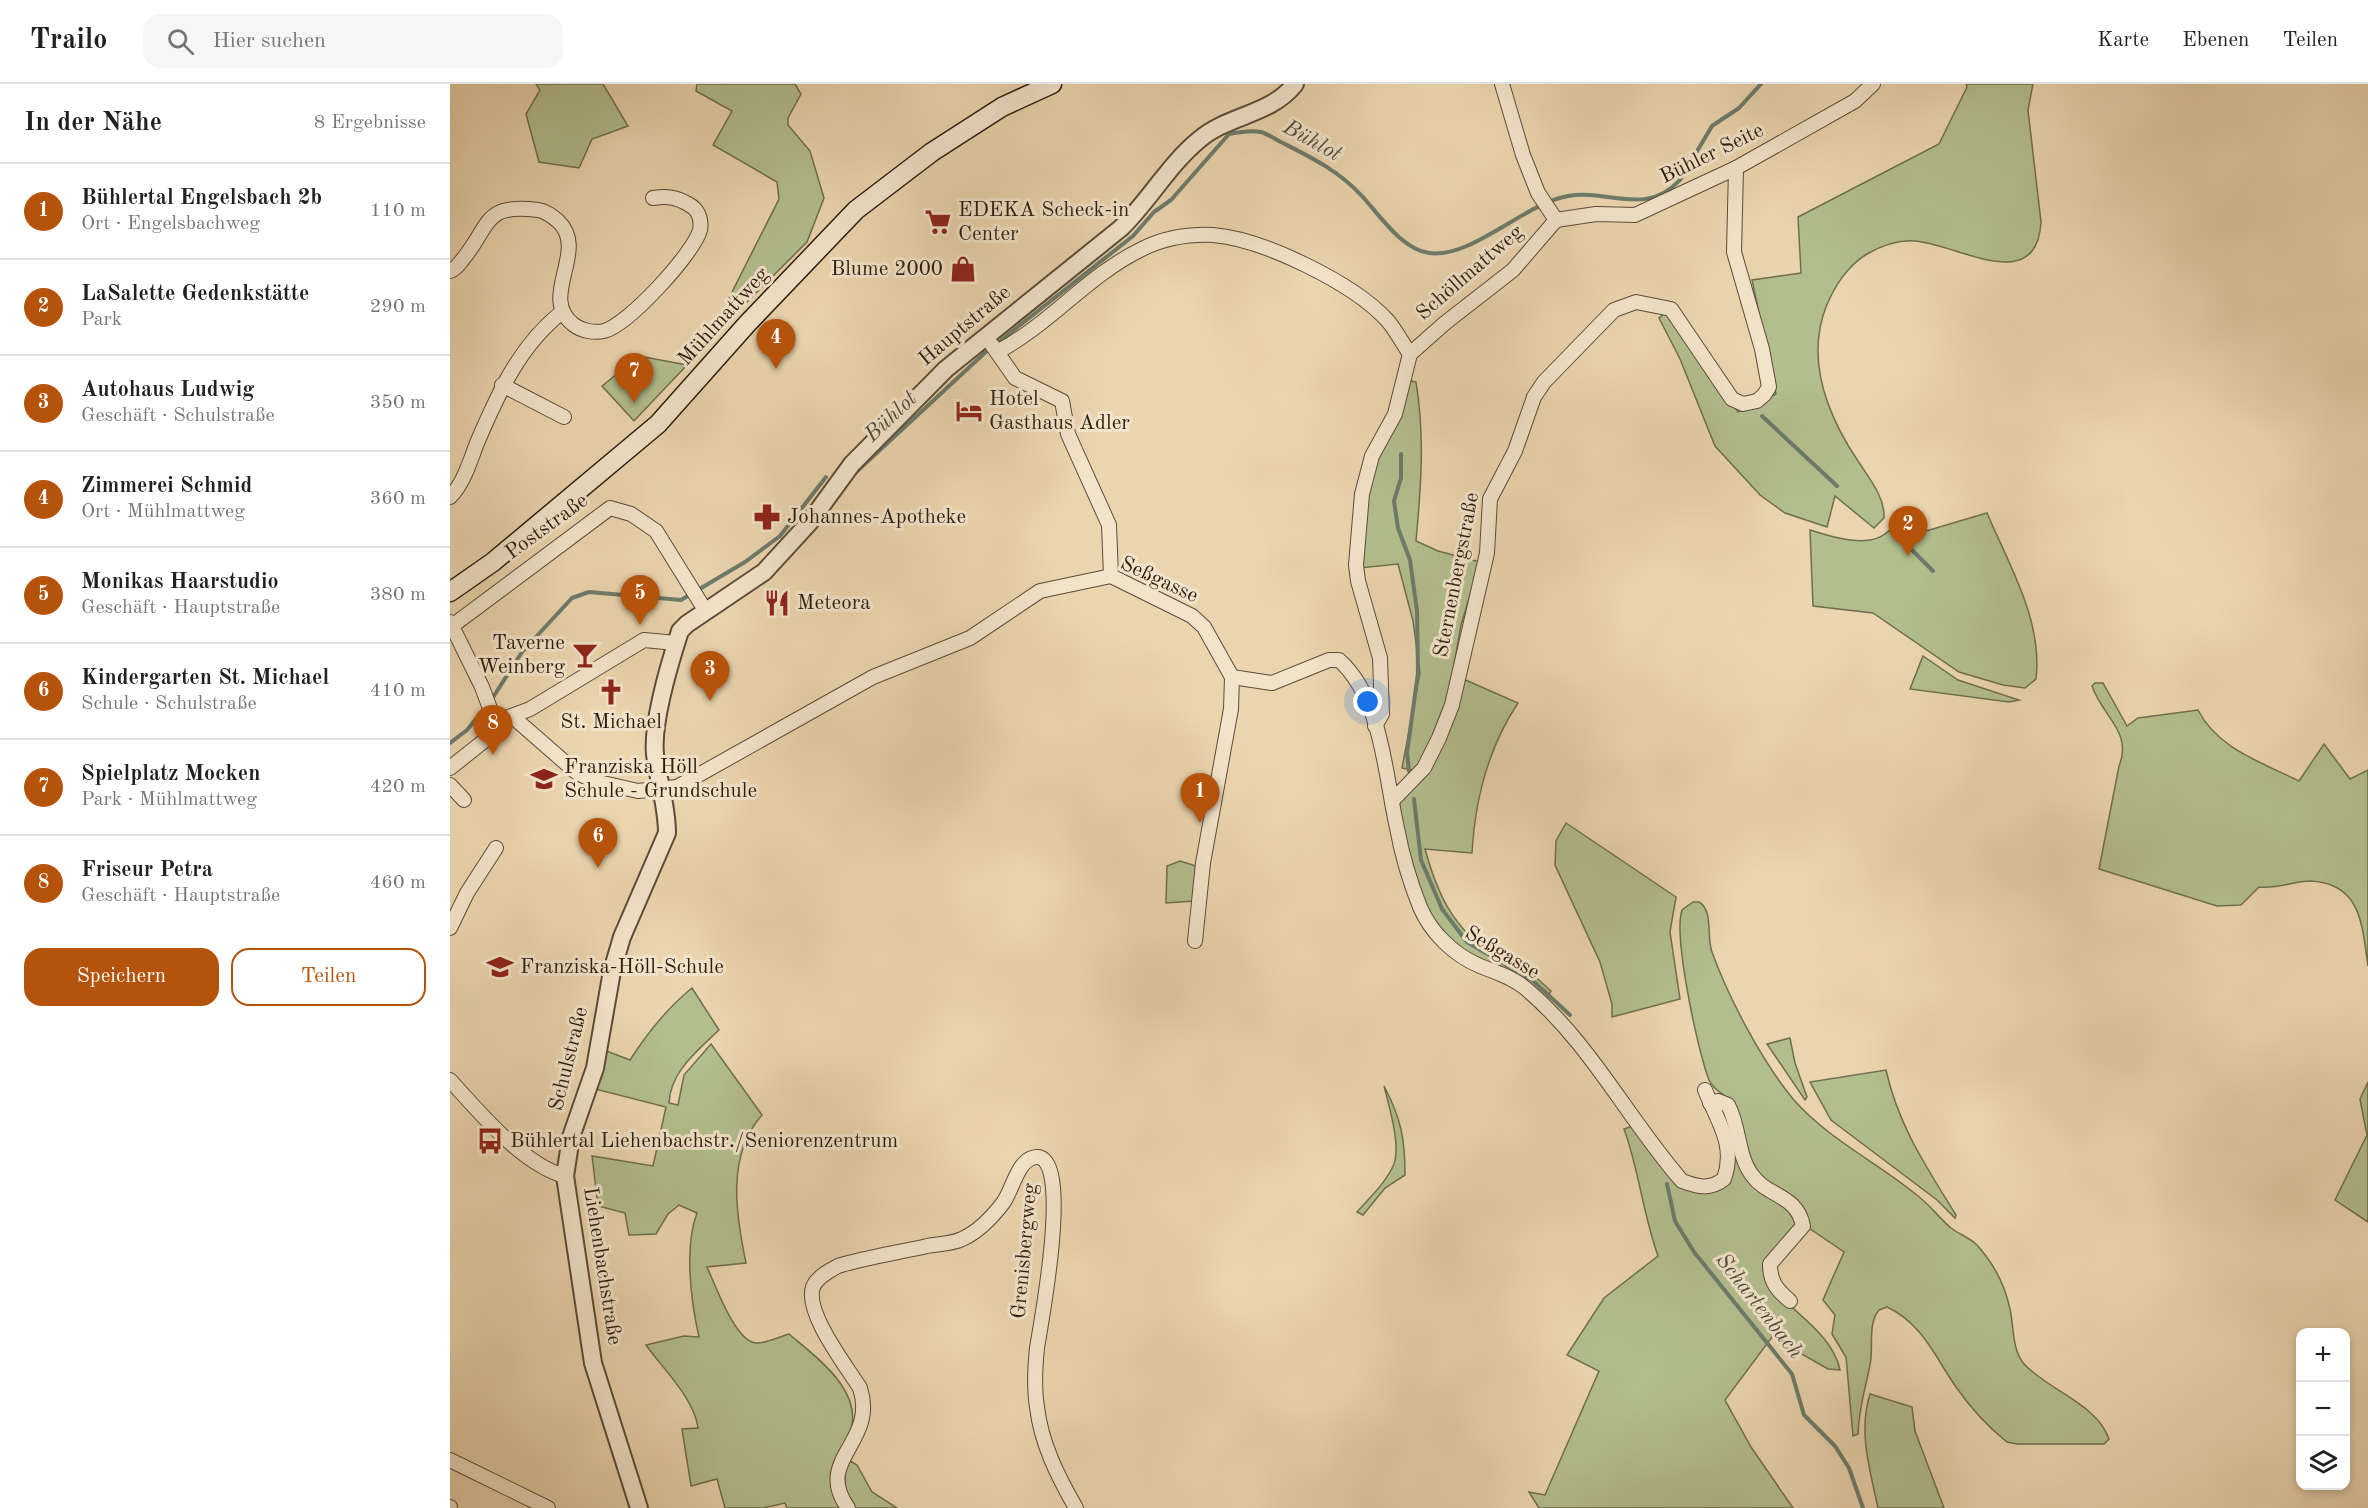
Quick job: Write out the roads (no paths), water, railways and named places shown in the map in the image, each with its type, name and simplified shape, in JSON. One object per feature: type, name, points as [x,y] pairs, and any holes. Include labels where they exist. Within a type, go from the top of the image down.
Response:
[{"type":"main road","name":"Mühlmattweg","points":[[450,592],[493,562],[658,424],[747,324],[856,210],[923,157],[1009,103],[1052,84]]},
{"type":"street","name":"Hauptstraße","points":[[676,643],[687,624],[702,606],[764,572],[781,557],[852,464],[946,369],[990,343],[1121,228],[1138,212],[1188,150],[1202,137],[1218,127],[1271,104],[1287,94],[1295,84]]},
{"type":"street","points":[[1506,84],[1523,154],[1539,193],[1553,216]]},
{"type":"street","name":"Bühler Seite","points":[[1553,216],[1635,215],[1736,168],[1847,106],[1873,84]]},
{"type":"street","name":"Sternenbergstraße","points":[[1392,801],[1424,768],[1452,705],[1487,553],[1490,499],[1515,451],[1534,397],[1544,382],[1614,310],[1636,302],[1671,309],[1732,399],[1743,404],[1764,395],[1769,387],[1762,349],[1734,252],[1736,168]]},
{"type":"street","points":[[450,271],[466,256],[488,219],[518,208],[542,211],[566,228],[570,244],[560,289],[562,312],[578,328],[596,332],[607,330],[647,301],[698,236],[700,216],[694,206],[679,199],[653,198]]},
{"type":"street","name":"Schöllmattweg","points":[[990,343],[1013,344],[1076,292],[1140,250],[1166,238],[1200,235],[1245,243],[1299,261],[1334,280],[1387,320],[1410,354],[1452,317],[1513,270],[1553,216]]},
{"type":"street","points":[[450,497],[462,478],[502,385],[520,357],[546,325],[562,312]]},
{"type":"street","points":[[990,343],[1015,378],[1062,401],[1071,442],[1109,525],[1111,576]]},
{"type":"street","points":[[1375,726],[1382,714],[1380,658],[1358,581],[1358,531],[1369,465],[1377,445],[1395,414],[1410,354]]},
{"type":"street","points":[[502,385],[564,417]]},
{"type":"street","name":"Poststraße","points":[[451,624],[610,508],[631,514],[656,531],[702,606]]},
{"type":"street","name":"Seßgasse","points":[[513,717],[576,772],[594,781],[624,789],[662,790],[677,787],[873,677],[970,638],[1040,591],[1111,576],[1192,615],[1204,627],[1232,677],[1272,683],[1329,660],[1339,660],[1357,680],[1375,726],[1402,850],[1417,898],[1437,933],[1451,949],[1523,986],[1539,1001],[1591,1056],[1682,1181],[1695,1186],[1710,1187],[1724,1179],[1730,1160],[1728,1144],[1708,1097],[1728,1105],[1734,1115],[1743,1159],[1753,1177],[1787,1200],[1800,1213],[1803,1226],[1770,1264],[1770,1276],[1776,1289],[1790,1301]]},
{"type":"street","points":[[450,768],[484,741],[494,717],[451,624]]},
{"type":"street","points":[[494,717],[513,717],[644,640],[676,643]]},
{"type":"street","name":"Schulstraße","points":[[565,1176],[571,1137],[595,1068],[612,971],[622,937],[667,832],[667,814],[655,756],[655,735],[676,643]]},
{"type":"street","points":[[1195,941],[1203,863],[1231,709],[1232,677]]},
{"type":"street","points":[[450,785],[464,800]]},
{"type":"street","points":[[450,928],[467,893],[496,848]]},
{"type":"street","name":"Liehenbachstraße","points":[[450,1080],[486,1119],[524,1152],[551,1172],[565,1176],[594,1363],[639,1508]]},
{"type":"street","name":"Grenisbergweg","points":[[848,1508],[840,1495],[837,1469],[861,1425],[865,1411],[864,1398],[816,1316],[812,1299],[814,1286],[823,1275],[838,1266],[963,1239],[988,1220],[1005,1202],[1024,1164],[1030,1158],[1036,1157],[1045,1160],[1050,1166],[1054,1191],[1047,1286],[1037,1350],[1037,1407],[1046,1447],[1076,1508]]},
{"type":"street","points":[[450,1460],[548,1508]]},
{"type":"waterway","name":"Bühlot","points":[[996,344],[1133,236],[1154,212],[1171,200],[1229,134],[1261,132],[1313,159],[1352,186],[1391,230],[1409,245],[1429,253],[1446,253],[1463,248],[1534,209],[1568,196],[1640,199],[1654,197],[1667,191],[1680,180],[1712,126],[1739,108],[1761,84]]},
{"type":"waterway","name":"Bühlot","points":[[854,474],[990,348]]},
{"type":"waterway","points":[[1762,416],[1837,486]]},
{"type":"waterway","name":"Schartenbach","points":[[1401,454],[1401,478],[1394,501],[1398,528],[1410,560],[1417,611],[1418,673],[1407,753],[1409,771]]},
{"type":"waterway","name":"Bühlot","points":[[490,702],[522,652],[572,598],[589,592],[681,600],[745,562],[780,536],[826,477]]},
{"type":"waterway","points":[[1897,535],[1933,571]]},
{"type":"waterway","name":"Bühlot","points":[[450,743],[467,730],[485,708]]},
{"type":"waterway","name":"Schartenbach","points":[[1414,799],[1421,860],[1442,909],[1467,942],[1532,980],[1570,1015]]},
{"type":"waterway","name":"Schartenbach","points":[[1667,1184],[1675,1221],[1694,1252],[1792,1374],[1804,1415],[1835,1446],[1849,1468],[1863,1508]]},
{"type":"place","name":"EDEKA Scheck-in Center","points":[[938,222]]},
{"type":"place","name":"Blume 2000","points":[[963,269]]},
{"type":"place","name":"Zimmerei Schmid","points":[[776,369]]},
{"type":"place","name":"Spielplatz Mocken","points":[[634,403]]},
{"type":"place","name":"Hotel Gasthaus Adler","points":[[969,411]]},
{"type":"place","name":"Johannes-Apotheke","points":[[767,517]]},
{"type":"place","name":"LaSalette Gedenkstätte","points":[[1908,556]]},
{"type":"place","name":"Meteora","points":[[777,603]]},
{"type":"place","name":"Monikas Haarstudio","points":[[640,625]]},
{"type":"place","name":"Taverne Weinberg","points":[[585,655]]},
{"type":"place","name":"St. Michael","points":[[611,692]]},
{"type":"place","name":"Autohaus Ludwig","points":[[710,701]]},
{"type":"place","name":"Friseur Petra","points":[[493,755]]},
{"type":"place","name":"Franziska Höll Schule - Grundschule","points":[[544,779]]},
{"type":"place","name":"Bühlertal Engelsbach 2b","points":[[1200,823]]},
{"type":"place","name":"Kindergarten St. Michael","points":[[598,868]]},
{"type":"place","name":"Franziska-Höll-Schule","points":[[500,967]]},
{"type":"place","name":"Bühlertal Liehenbachstr./Seniorenzentrum","points":[[490,1141]]}]
